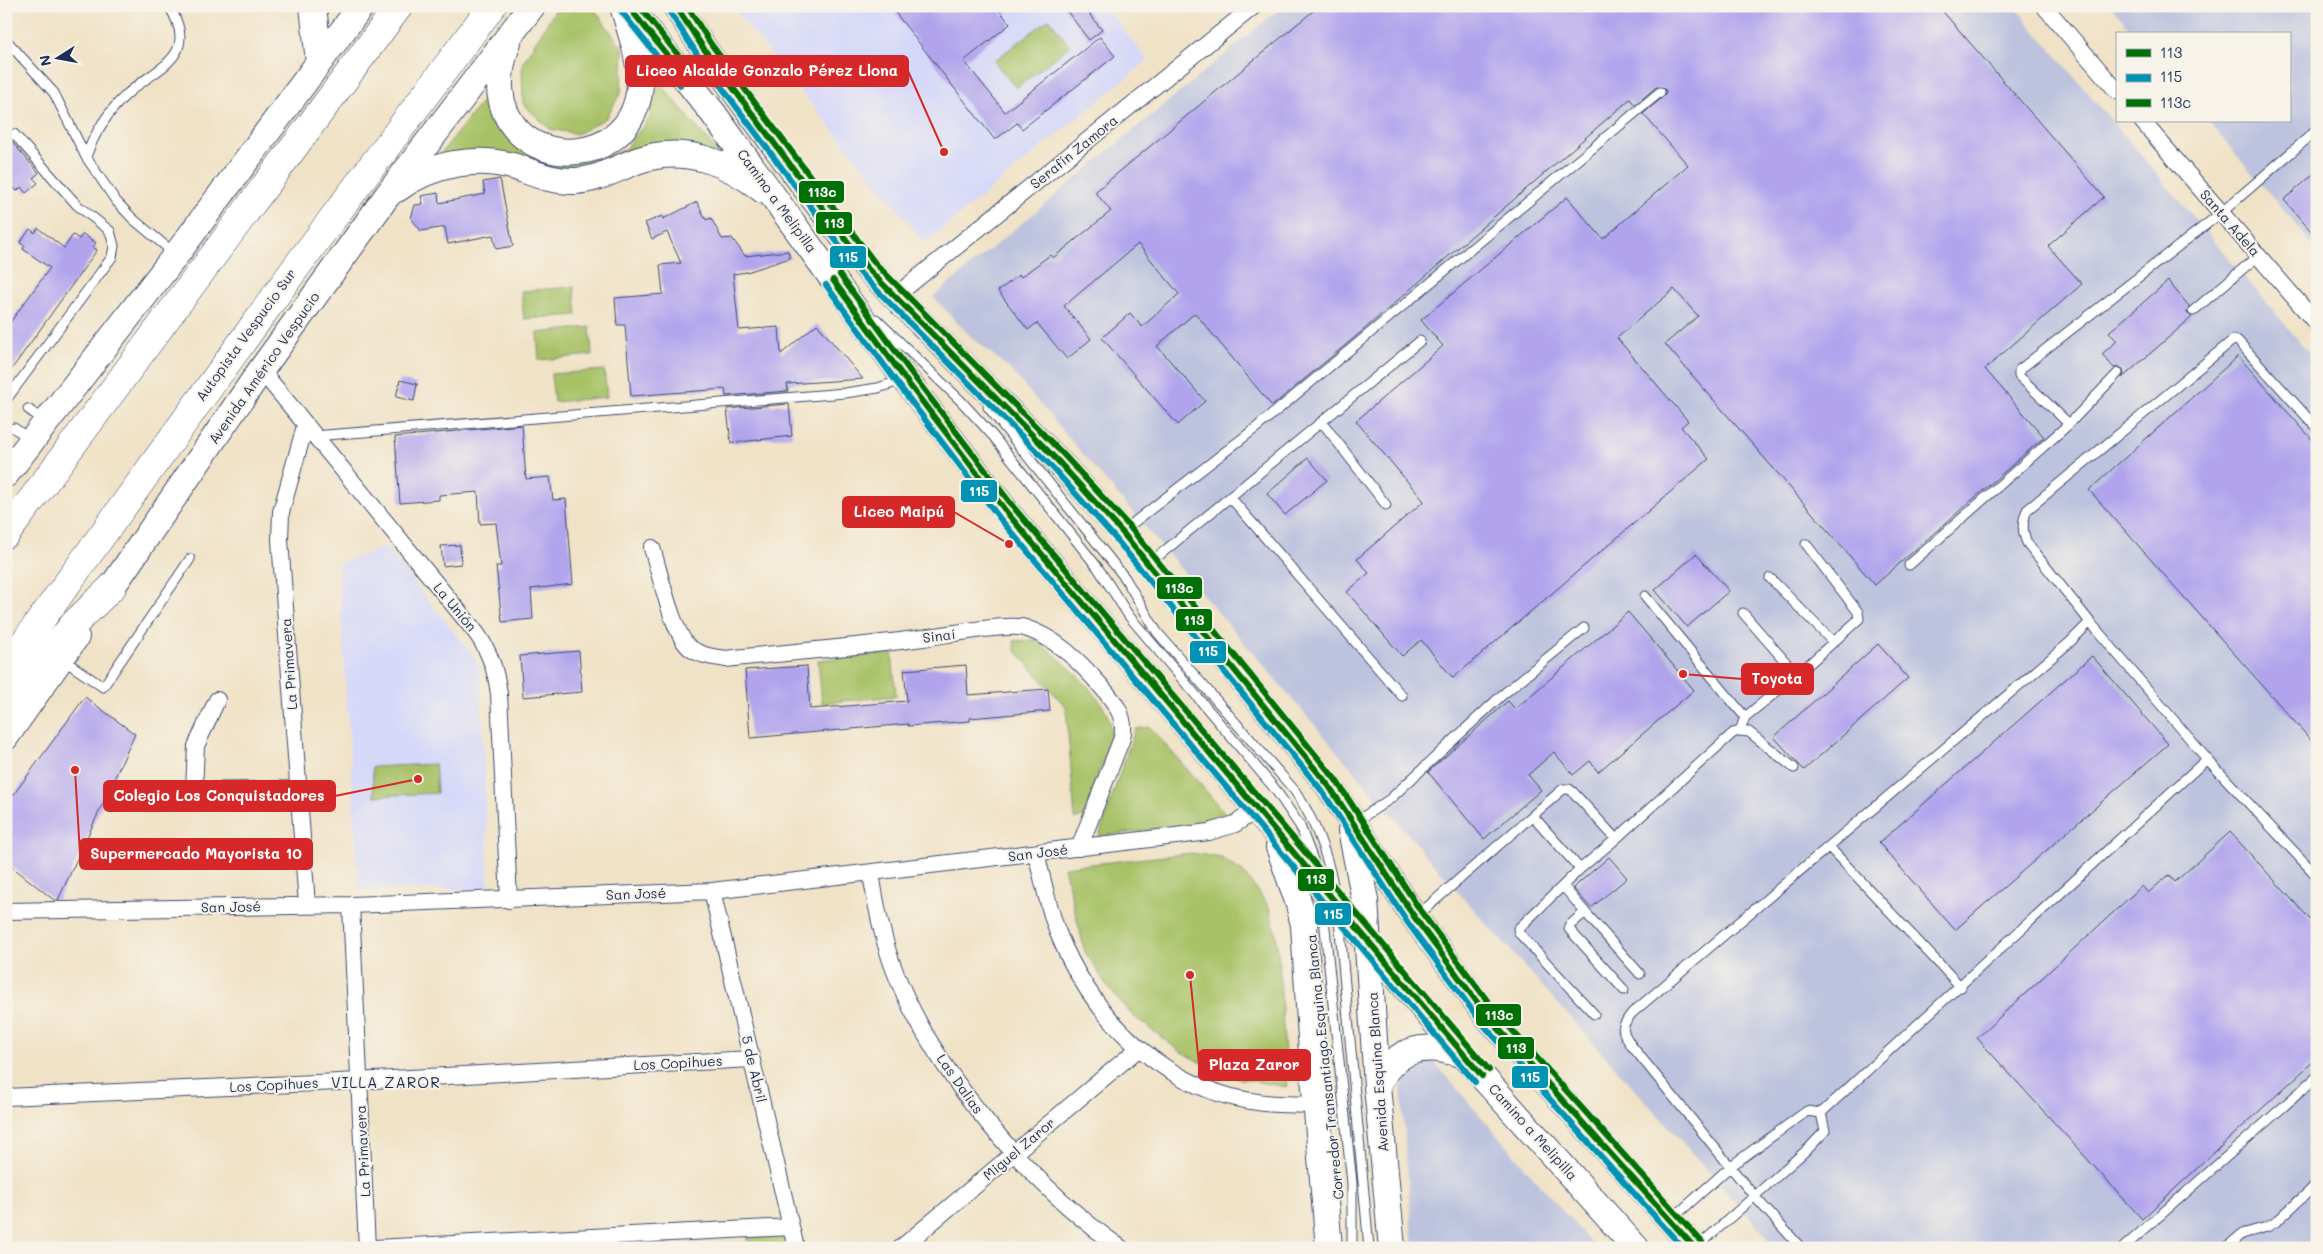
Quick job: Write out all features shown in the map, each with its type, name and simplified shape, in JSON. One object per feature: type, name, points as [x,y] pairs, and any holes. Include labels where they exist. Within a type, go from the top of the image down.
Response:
[{"type":"highway","points":[[6,534],[399,6]]},
{"type":"highway","name":"Autopista Vespucio Sur","points":[[6,668],[291,274],[492,6]]},
{"type":"highway","points":[[6,705],[76,622],[112,587]]},
{"type":"main road","points":[[313,6],[319,62]]},
{"type":"main road","points":[[6,474],[30,425],[176,255],[361,6]]},
{"type":"main road","name":"Avenida Américo Vespucio","points":[[6,738],[260,370],[386,196],[532,6]]},
{"type":"main road","points":[[510,35],[505,50],[500,81],[503,104],[512,122],[523,137],[542,149],[566,153],[588,150],[605,142],[619,130],[634,108],[638,96],[639,68],[623,6]]},
{"type":"main road","name":"Camino a Melipilla","points":[[628,6],[713,113],[904,378],[1008,514],[1463,1054],[1636,1248]]},
{"type":"main road","points":[[676,6],[704,49],[841,236],[894,297],[1058,461],[1122,532],[1294,741],[1349,815],[1415,918],[1488,1018],[1696,1248]]},
{"type":"main road","points":[[690,6],[704,49]]},
{"type":"main road","points":[[386,196],[418,176],[455,164],[486,162],[502,164],[546,178],[574,181],[597,177],[652,157],[682,154],[719,163],[759,186],[778,201]]},
{"type":"main road","name":"Avenida Esquina Blanca","points":[[1349,815],[1359,868],[1368,941],[1377,1086],[1392,1248]]},
{"type":"main road","points":[[1264,819],[1289,873],[1304,925],[1329,1248]]},
{"type":"main road","points":[[1377,1086],[1393,1062],[1409,1052],[1436,1048],[1463,1054]]},
{"type":"street","name":"Serafín Zamora","points":[[894,297],[1254,6]]},
{"type":"street","points":[[2044,6],[2116,91]]},
{"type":"street","name":"Santa Adela","points":[[2143,122],[2317,324]]},
{"type":"street","name":"La Unión","points":[[260,370],[478,634],[491,656],[499,694],[509,900]]},
{"type":"street","name":"La Primavera","points":[[307,905],[280,540],[281,512],[309,431]]},
{"type":"street","name":"Sinaí","points":[[652,548],[679,635],[690,648],[706,656],[726,659],[899,641],[1014,626],[1034,631],[1055,643],[1084,668],[1100,685],[1119,708],[1123,723],[1122,738],[1079,848]]},
{"type":"street","points":[[194,791],[196,746],[218,700]]},
{"type":"street","points":[[133,792],[298,788]]},
{"type":"street","name":"San José","points":[[6,911],[351,905],[712,891],[1079,848],[1216,830],[1235,824],[1264,819]]},
{"type":"street","points":[[1036,853],[1049,907],[1068,955],[1098,1005],[1120,1032],[1138,1049],[1174,1074],[1215,1092],[1264,1103],[1317,1105]]},
{"type":"street","name":"Las Dalias","points":[[872,873],[886,946],[904,993],[938,1053],[962,1089],[1015,1152],[1074,1213],[1121,1248]]},
{"type":"street","name":"5 de Abril","points":[[712,891],[796,1248]]},
{"type":"street","name":"La Primavera","points":[[351,905],[367,1248]]},
{"type":"street","name":"Miguel Zaror","points":[[901,1248],[1138,1049]]},
{"type":"street","name":"Los Copihues","points":[[6,1097],[752,1059]]},
{"type":"street","points":[[375,1248],[791,1227]]},
{"type":"lane","points":[[86,156],[99,130],[115,106],[165,66],[177,53],[180,44],[180,29],[169,6]]},
{"type":"lane","points":[[6,40],[54,93],[86,156],[116,201],[133,219],[176,255]]},
{"type":"lane","points":[[1122,532],[1257,427],[1660,92]]},
{"type":"lane","points":[[2069,424],[2019,376],[2019,370],[2221,213],[2317,130]]},
{"type":"lane","points":[[11,399],[112,257],[114,246],[110,231],[78,205],[14,134]]},
{"type":"lane","points":[[2193,311],[2258,256]]},
{"type":"lane","name":"Corredor Transantiago Esquina Blanca","points":[[827,271],[961,401],[993,436],[1098,568],[1129,616],[1294,814],[1305,836],[1319,884],[1336,1015],[1351,1173],[1352,1248]]},
{"type":"lane","name":"Corredor Transantiago Esquina Blanca","points":[[894,297],[959,372],[1125,578],[1157,632],[1295,791],[1305,806],[1324,845],[1337,903],[1344,952],[1369,1248]]},
{"type":"lane","points":[[2317,428],[2238,341],[2233,340],[2027,510],[2023,520],[2022,531],[2027,543],[2090,622],[2207,759],[2317,876]]},
{"type":"lane","points":[[1148,564],[1420,341]]},
{"type":"lane","points":[[1909,565],[2069,424],[2118,374]]},
{"type":"lane","points":[[309,431],[846,393],[878,388],[904,378]]},
{"type":"lane","points":[[1322,422],[1386,505]]},
{"type":"lane","points":[[1230,497],[1402,696]]},
{"type":"lane","points":[[1740,731],[1745,717],[1796,675],[1858,619],[1858,612],[1806,544]]},
{"type":"lane","points":[[62,659],[103,687],[190,559]]},
{"type":"lane","points":[[1770,578],[1833,642]]},
{"type":"lane","points":[[1645,596],[1745,717]]},
{"type":"lane","points":[[1743,613],[1796,675]]},
{"type":"lane","points":[[1801,1248],[1755,1197],[1732,1166],[1631,1045],[1623,1033],[1623,1024],[1632,1013],[2069,643],[2090,622]]},
{"type":"lane","points":[[1349,815],[1390,799],[1501,696],[1584,628]]},
{"type":"lane","points":[[1594,1014],[1519,933],[1518,929],[1580,869],[1733,733],[1740,731],[1749,732],[1794,768]]},
{"type":"lane","points":[[1821,1113],[1961,987],[2207,759]]},
{"type":"lane","points":[[1415,918],[1563,789],[1569,789],[1616,839]]},
{"type":"lane","points":[[1533,816],[1580,869]]},
{"type":"lane","points":[[1829,847],[1961,987]]},
{"type":"lane","points":[[1563,886],[1640,974]]},
{"type":"lane","points":[[1585,912],[1569,926],[1569,929],[1624,990]]},
{"type":"lane","points":[[2123,1248],[2317,1076]]},
{"type":"lane","points":[[1671,1220],[1732,1166],[1807,1111],[1821,1113]]},
{"type":"lane","points":[[1696,1248],[1802,1156],[1825,1131],[1821,1113]]},
{"type":"lane","points":[[2226,1248],[2242,1234],[2267,1227],[2276,1222],[2317,1184]]},
{"type":"shaded area","points":[[732,6],[1104,6],[1148,60],[925,243]]},
{"type":"shaded area","points":[[1283,6],[2014,6],[2317,362],[2317,1248],[1777,1248],[1449,882],[1010,369],[970,336],[933,297]]},
{"type":"shaded area","points":[[2111,6],[2317,6],[2317,250],[2209,122],[2290,122],[2290,32],[2132,32]]},
{"type":"shaded area","points":[[385,547],[476,659],[480,670],[489,889],[359,890],[338,564]]},
{"type":"shaded area","points":[[1432,1060],[1595,1248],[1413,1248],[1401,1088],[1409,1070],[1423,1061]]},
{"type":"green space","points":[[558,6],[592,6],[623,49],[621,93],[606,118],[577,134],[550,129],[523,104],[522,64]]},
{"type":"green space","points":[[1049,19],[1070,46],[1016,88],[994,61]]},
{"type":"green space","points":[[650,71],[719,154],[581,173],[434,162],[492,89],[554,161],[599,160],[624,150],[650,118]]},
{"type":"green space","points":[[574,287],[577,315],[524,319],[521,291]]},
{"type":"green space","points":[[590,327],[592,355],[539,360],[537,333]]},
{"type":"green space","points":[[604,370],[607,397],[554,402],[551,374]]},
{"type":"green space","points":[[1037,640],[1081,679],[1101,703],[1111,727],[1085,816],[1075,819],[1066,707],[1015,650],[1014,641]]},
{"type":"green space","points":[[892,653],[896,696],[822,703],[818,660]]},
{"type":"green space","points":[[1150,727],[1232,821],[1099,836],[1135,729]]},
{"type":"green space","points":[[435,764],[437,793],[374,796],[372,767]]},
{"type":"green space","points":[[1192,853],[1221,858],[1243,872],[1269,907],[1276,935],[1279,962],[1287,1087],[1241,1079],[1217,1071],[1181,1052],[1132,1015],[1108,987],[1085,952],[1064,867]]},
{"type":"green space","points":[[785,1234],[788,1248],[750,1248],[747,1238]]},
{"type":"building","points":[[890,6],[996,6],[1010,24],[964,61],[1005,112],[1100,37],[1115,56],[1022,129],[1017,123],[995,140]]},
{"type":"building","points":[[1063,6],[1083,6],[1102,30],[1089,40]]},
{"type":"building","points":[[1319,6],[1938,6],[2104,197],[2048,246],[2082,284],[1985,369],[2044,437],[1875,585],[1665,344],[1698,316],[1674,289],[1617,338],[1688,421],[1681,427],[1709,459],[1453,678],[1421,640],[1402,656],[1347,592],[1369,573],[1357,559],[1424,501],[1356,421],[1443,346],[1421,320],[1567,197],[1603,239],[1688,165],[1643,114],[1664,96],[1666,91],[1664,88],[1656,87],[1635,105],[1630,99],[1361,332],[1272,406],[1195,313],[1157,346],[1205,401],[1178,425],[1102,338],[1130,313],[1142,327],[1179,294],[1138,244],[1064,306],[1091,339],[1067,359],[1037,323],[1028,330],[998,291],[1019,275],[1021,277],[1050,255],[1053,258],[1111,211],[1095,192]]},
{"type":"building","points":[[6,135],[39,173],[33,178],[38,183],[26,193],[21,187],[17,191],[6,179]]},
{"type":"building","points":[[2317,171],[2317,238],[2284,200]]},
{"type":"building","points":[[500,179],[513,246],[496,249],[493,235],[448,244],[445,227],[421,231],[411,218],[415,205],[423,204],[421,196],[438,193],[439,203],[485,194],[483,182]]},
{"type":"building","points":[[697,202],[706,220],[711,218],[722,239],[732,238],[745,256],[788,251],[790,258],[747,272],[733,274],[739,330],[779,327],[781,354],[817,324],[863,379],[787,384],[788,391],[726,396],[725,389],[631,396],[625,325],[617,325],[615,298],[663,294],[660,265],[681,263],[667,232],[652,239],[645,223],[662,216],[663,219]]},
{"type":"building","points":[[38,228],[64,248],[73,235],[79,239],[83,234],[96,243],[93,247],[97,250],[6,377],[6,328],[50,268],[23,249],[25,246],[20,243],[30,229],[35,233]]},
{"type":"building","points":[[2168,281],[2189,306],[2187,313],[2192,317],[2122,378],[2124,374],[2123,369],[2119,367],[2114,368],[2102,354],[2117,341],[2109,332]]},
{"type":"building","points":[[2238,356],[2317,445],[2317,747],[2089,490]]},
{"type":"building","points":[[400,380],[417,384],[414,401],[396,397]]},
{"type":"building","points":[[789,404],[792,436],[731,443],[727,409]]},
{"type":"building","points":[[522,425],[526,479],[550,477],[553,500],[566,499],[573,584],[531,589],[533,619],[502,622],[496,566],[501,566],[496,523],[480,524],[478,492],[439,495],[439,500],[400,503],[395,437]]},
{"type":"building","points":[[1308,458],[1327,480],[1285,515],[1267,494]]},
{"type":"building","points":[[460,545],[461,564],[443,566],[441,546]]},
{"type":"building","points":[[1696,554],[1729,591],[1687,627],[1655,590]]},
{"type":"building","points":[[1628,612],[1694,690],[1598,772],[1590,761],[1573,775],[1554,752],[1528,775],[1541,790],[1484,839],[1428,772],[1508,701],[1515,709]]},
{"type":"building","points":[[1878,644],[1908,678],[1804,770],[1774,737]]},
{"type":"building","points":[[579,651],[582,692],[523,697],[520,656]]},
{"type":"building","points":[[2092,656],[2168,744],[1955,930],[1879,843]]},
{"type":"building","points":[[966,665],[968,695],[1048,689],[1050,711],[970,718],[970,721],[908,726],[908,724],[750,738],[745,670],[807,666],[810,709],[907,701],[904,670]]},
{"type":"building","points":[[85,697],[135,734],[58,900],[54,900],[6,862],[6,805]]},
{"type":"building","points":[[2230,832],[2317,927],[2317,1058],[2142,1219],[1977,1038],[2142,886],[2148,893],[2169,875],[2175,882]]},
{"type":"building","points":[[1609,857],[1627,878],[1591,908],[1573,888]]},
{"type":"transit line","name":"113","points":[[628,6],[687,80]]},
{"type":"transit line","name":"113c","points":[[639,6],[694,75]]},
{"type":"transit line","name":"113","points":[[676,6],[704,49],[868,269],[1058,461],[1122,532],[1329,786],[1415,918],[1488,1017],[1695,1248]]},
{"type":"transit line","name":"113c","points":[[687,6],[711,44],[875,263],[1064,455],[1129,526],[1336,780],[1422,913],[1495,1011],[1702,1242]]},
{"type":"transit line","name":"115","points":[[621,11],[680,85]]},
{"type":"transit line","name":"115","points":[[669,11],[697,54],[861,274],[1052,467],[1115,538],[1322,791],[1408,923],[1481,1022],[1683,1248]]},
{"type":"transit line","name":"113c","points":[[840,275],[912,374],[1015,509],[1489,1070]]},
{"type":"transit line","name":"113","points":[[833,280],[905,379],[1008,514],[1482,1076]]},
{"type":"transit line","name":"115","points":[[826,285],[1001,520],[1475,1082]]},
{"type":"place","name":"Liceo Alcalde Gonzalo Pérez Llona","points":[[944,152]]},
{"type":"place","name":"Liceo Maipú","points":[[1009,544]]},
{"type":"place","name":"Toyota","points":[[1683,674]]},
{"type":"place","name":"Supermercado Mayorista 10","points":[[75,770]]},
{"type":"place","name":"Colegio Los Conquistadores","points":[[418,779]]},
{"type":"place","name":"Plaza Zaror","points":[[1190,975]]},
{"type":"district","name":"VILLA ZAROR","points":[[386,1083]]}]
